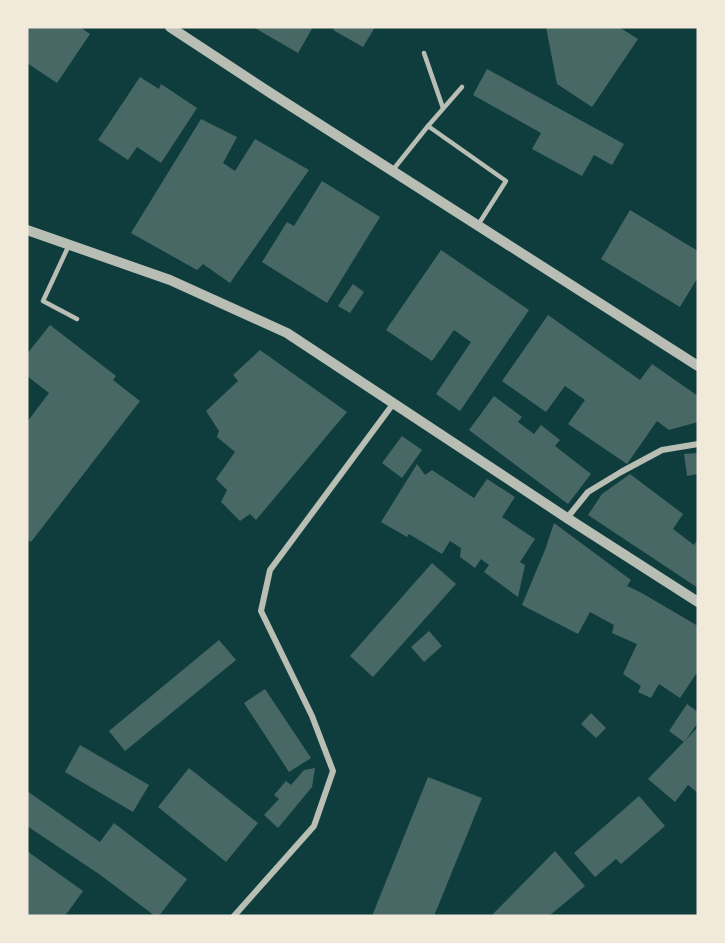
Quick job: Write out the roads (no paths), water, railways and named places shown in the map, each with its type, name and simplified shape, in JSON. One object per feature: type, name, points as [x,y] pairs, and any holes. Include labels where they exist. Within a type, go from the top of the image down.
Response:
[{"type":"street","points":[[170,27],[698,366]]},
{"type":"street","points":[[27,230],[170,280],[287,333],[698,602]]},
{"type":"street","points":[[234,916],[314,826],[333,771],[312,716],[261,611],[270,570],[393,404]]},
{"type":"street","points":[[567,518],[588,492],[621,472],[662,450],[698,444]]},
{"type":"lane","points":[[424,52],[443,108]]},
{"type":"lane","points":[[392,171],[462,87]]},
{"type":"lane","points":[[428,126],[506,181],[478,225]]},
{"type":"lane","points":[[69,244],[43,301],[77,319]]}]
